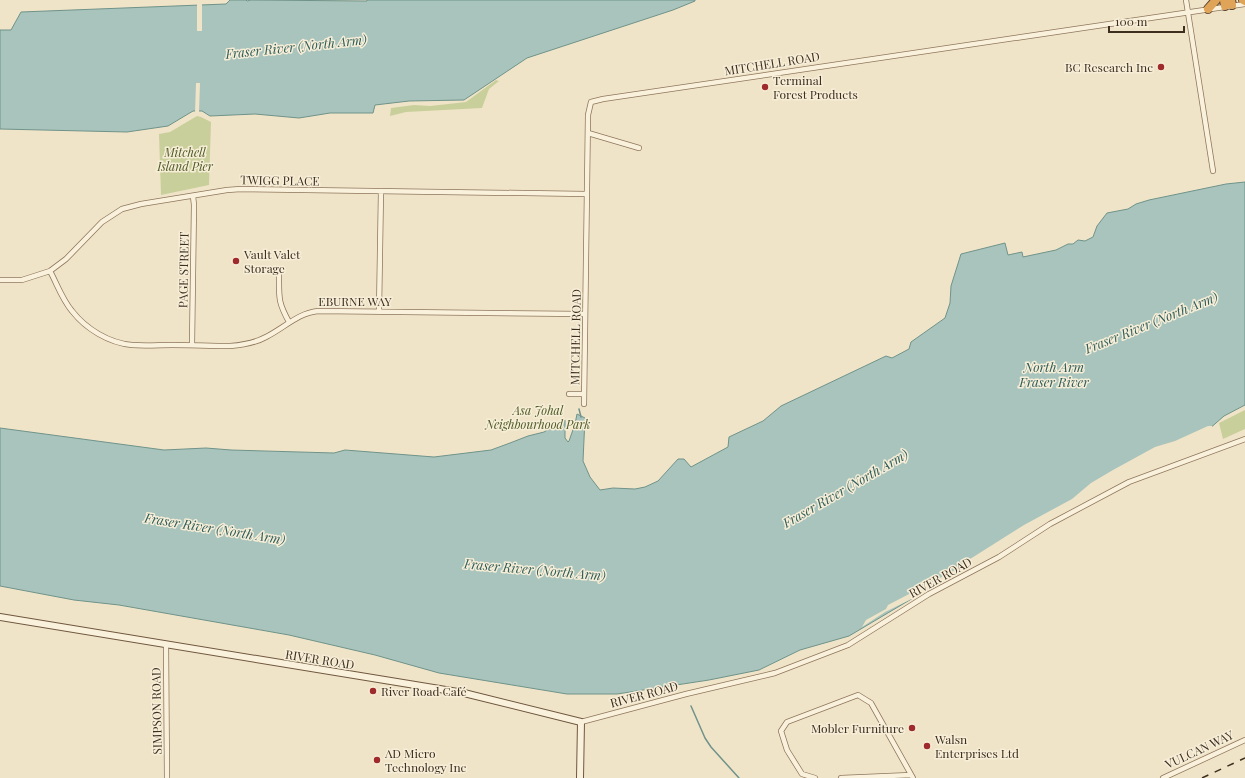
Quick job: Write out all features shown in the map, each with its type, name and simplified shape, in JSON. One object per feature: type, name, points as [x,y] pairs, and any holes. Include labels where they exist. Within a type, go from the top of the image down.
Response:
[{"type":"highway","points":[[1208,9],[1216,0]]},
{"type":"street","points":[[1186,0],[1213,170]]},
{"type":"street","name":"MITCHELL ROAD","points":[[584,404],[584,314],[587,261],[586,194],[588,115],[591,102],[599,99],[1208,9],[1228,3],[1244,2]]},
{"type":"street","points":[[588,132],[639,148]]},
{"type":"street","name":"TWIGG PLACE","points":[[0,280],[28,278],[50,271],[66,259],[102,222],[115,213],[141,204],[193,196],[241,189],[586,194]]},
{"type":"street","points":[[379,311],[381,191]]},
{"type":"street","name":"PAGE STREET","points":[[192,345],[193,196]]},
{"type":"street","name":"EBURNE WAY","points":[[50,271],[62,296],[72,311],[92,330],[101,336],[131,345],[244,345],[267,337],[289,322],[306,313],[318,311],[584,314]]},
{"type":"street","points":[[279,275],[279,298],[281,307],[289,322]]},
{"type":"street","name":"MITCHELL ROAD","points":[[569,394],[584,394]]},
{"type":"street","name":"RIVER ROAD","points":[[0,617],[464,693],[580,722],[681,695],[775,673],[848,645],[930,594],[999,557],[1050,524],[1124,485],[1245,439]]},
{"type":"street","name":"SIMPSON ROAD","points":[[166,644],[167,778]]},
{"type":"street","points":[[815,778],[802,774],[787,750],[781,730],[787,722],[858,695],[871,703],[912,776],[841,778]]},
{"type":"street","points":[[580,722],[580,778]]},
{"type":"street","name":"VULCAN WAY","points":[[1163,778],[1245,740]]},
{"type":"green space","points":[[496,80],[499,81],[489,89],[482,108],[406,112],[390,116],[391,108],[466,102]]},
{"type":"green space","name":"Mitchell Island Pier","points":[[197,116],[211,122],[209,185],[161,195],[159,134],[170,132]]},
{"type":"green space","points":[[1245,410],[1245,429],[1223,439],[1219,423]]},
{"type":"water","name":"Fraser River (North Arm)","points":[[230,0],[695,1],[673,10],[527,58],[464,100],[409,101],[375,105],[373,113],[330,113],[299,118],[255,114],[210,116],[202,111],[193,111],[168,126],[127,132],[0,129],[0,30],[11,30],[21,12],[226,4]]},
{"type":"water","name":"North Arm Fraser River","points":[[1245,182],[1245,405],[1224,416],[1208,430],[1145,459],[849,636],[800,650],[759,670],[709,680],[617,694],[567,694],[439,673],[375,655],[289,635],[119,605],[74,600],[0,586],[0,428],[164,450],[206,448],[334,453],[345,450],[434,457],[491,450],[528,436],[544,432],[565,420],[565,438],[568,442],[577,414],[585,418],[583,461],[590,477],[600,490],[613,488],[635,489],[645,487],[658,481],[678,459],[684,459],[691,467],[728,447],[729,437],[763,421],[781,406],[886,356],[892,358],[909,349],[911,342],[945,318],[950,303],[951,286],[961,254],[1005,243],[1008,255],[1022,252],[1023,257],[1056,250],[1068,244],[1073,244],[1078,240],[1085,241],[1093,237],[1097,226],[1107,213],[1128,209],[1136,204],[1149,200],[1226,184]]},
{"type":"pier","points":[[197,3],[202,3],[202,31],[197,31]]},
{"type":"pier","name":"Mitchell Island Pier","points":[[196,83],[200,83],[199,113],[195,113]]},
{"type":"pier","points":[[1208,426],[1212,426],[1213,428],[1209,432],[1146,461],[1072,508],[1042,524],[934,588],[885,612],[862,627],[866,620],[886,609],[888,605],[957,569],[959,566],[1024,525],[1072,499],[1091,483],[1113,470],[1155,447],[1175,441]]},
{"type":"waterway","points":[[579,409],[581,417]]},
{"type":"waterway","points":[[691,706],[705,738],[711,747],[739,778]]},
{"type":"railway","points":[[1202,778],[1245,758]]},
{"type":"place","name":"BC Research Inc","points":[[1161,67]]},
{"type":"place","name":"Terminal Forest Products","points":[[765,87]]},
{"type":"place","name":"Vault Valet Storage","points":[[236,261]]},
{"type":"place","name":"River Road Café","points":[[373,691]]},
{"type":"place","name":"Mobler Furniture","points":[[912,728]]},
{"type":"place","name":"Walsn Enterprises Ltd","points":[[927,746]]},
{"type":"place","name":"AD Micro Technology Inc","points":[[377,760]]},
{"type":"park label","name":"Asa Johal Neighbourhood Park","points":[[538,417]]}]
